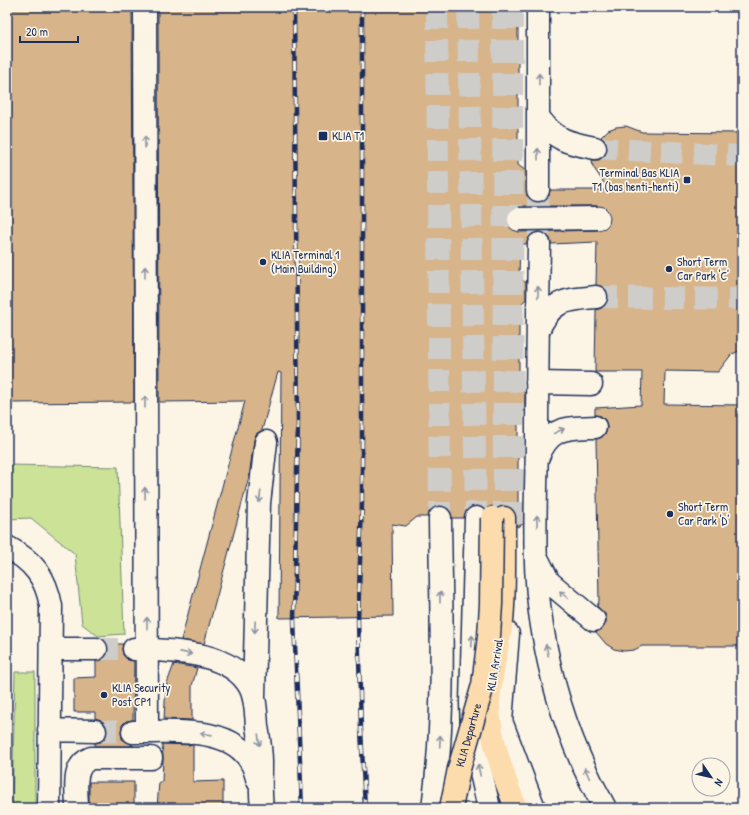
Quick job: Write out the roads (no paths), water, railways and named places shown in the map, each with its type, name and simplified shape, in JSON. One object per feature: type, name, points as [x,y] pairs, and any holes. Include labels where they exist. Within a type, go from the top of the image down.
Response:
[{"type":"main road","name":"KLIA Departure","points":[[451,808],[459,769],[484,678],[491,612],[496,520]]},
{"type":"main road","name":"KLIA Arrival","points":[[496,520],[502,614],[490,685],[489,709],[491,726],[516,808]]},
{"type":"street","points":[[145,7],[145,435],[140,649],[140,732],[201,733],[224,739],[237,746],[252,763],[260,786]]},
{"type":"street","points":[[538,7],[538,190]]},
{"type":"street","points":[[539,118],[546,128],[560,139],[572,144],[594,148]]},
{"type":"street","points":[[519,219],[598,218]]},
{"type":"street","points":[[538,244],[537,556],[542,625],[551,672],[575,745],[593,787],[605,808]]},
{"type":"street","points":[[538,331],[543,320],[551,309],[560,302],[596,297]]},
{"type":"street","points":[[537,383],[591,384]]},
{"type":"street","points":[[537,459],[542,446],[558,430],[595,427]]},
{"type":"street","points":[[262,808],[260,786],[261,761],[254,696],[259,503],[265,450]]},
{"type":"street","points":[[433,808],[440,740],[441,707],[440,518]]},
{"type":"street","points":[[489,808],[477,762],[472,733],[471,710],[496,520]]},
{"type":"street","points":[[496,520],[508,629],[501,721],[534,808]]},
{"type":"street","points":[[7,547],[18,553],[32,565],[43,579],[48,590],[51,606],[49,808]]},
{"type":"street","points":[[537,556],[540,568],[549,582],[594,620]]},
{"type":"street","points":[[51,649],[96,649]]},
{"type":"street","points":[[140,649],[174,651],[220,662],[238,672],[251,688],[254,696]]},
{"type":"street","points":[[49,730],[95,731]]},
{"type":"street","points":[[77,808],[77,773],[79,766],[84,761],[91,758],[151,758]]},
{"type":"tunnel","points":[[437,7],[440,518]]},
{"type":"tunnel","points":[[468,7],[476,518]]},
{"type":"tunnel","points":[[503,7],[504,518]]},
{"type":"tunnel","points":[[512,7],[513,527]]},
{"type":"tunnel","points":[[595,148],[742,156]]},
{"type":"tunnel","points":[[538,190],[539,244]]},
{"type":"tunnel","points":[[596,297],[742,299]]},
{"type":"tunnel","points":[[96,649],[134,649]]},
{"type":"tunnel","points":[[95,731],[133,732]]},
{"type":"railway","points":[[294,7],[298,422],[294,621],[302,808]]},
{"type":"railway","points":[[362,7],[362,501],[358,621],[365,808]]},
{"type":"place","name":"KLIA T1","points":[[323,136]]},
{"type":"place","name":"Terminal Bas KLIA T1 (bas henti-henti)","points":[[687,180]]},
{"type":"place","name":"KLIA Terminal 1 (Main Building)","points":[[263,262]]},
{"type":"place","name":"Short Term Car Park 'C'","points":[[669,269]]},
{"type":"place","name":"Short Term Car Park 'D'","points":[[670,514]]},
{"type":"place","name":"KLIA Security Post CP1","points":[[104,695]]}]
